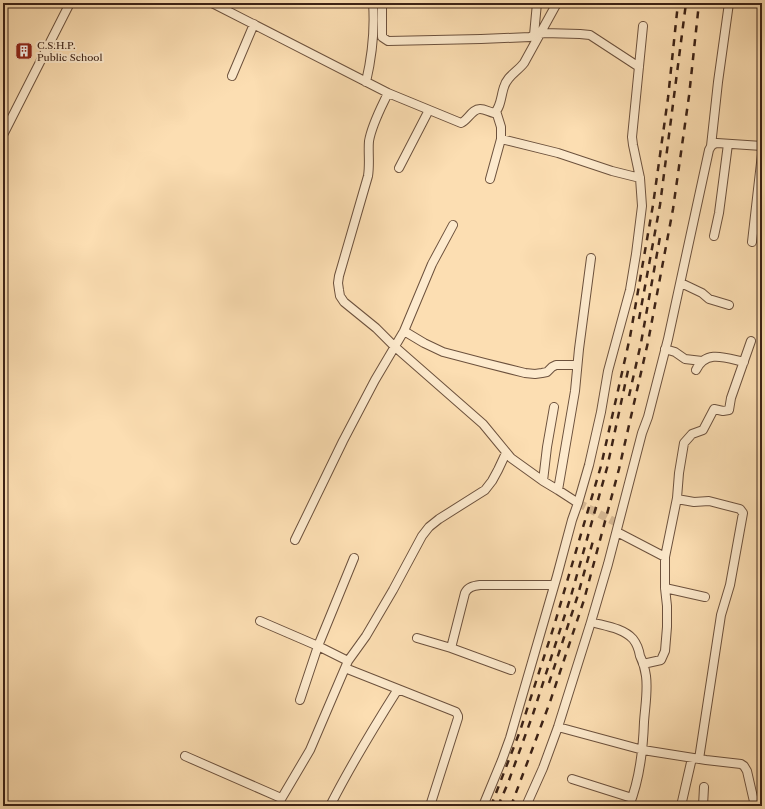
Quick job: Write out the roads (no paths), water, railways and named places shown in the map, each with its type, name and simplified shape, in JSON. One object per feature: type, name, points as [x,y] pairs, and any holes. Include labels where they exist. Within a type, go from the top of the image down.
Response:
[{"type":"street","points":[[3,135],[70,3]]},
{"type":"street","points":[[212,3],[388,93],[462,124],[476,110],[482,109],[494,113],[498,110],[507,79],[524,63],[557,3]]},
{"type":"street","points":[[366,82],[372,51],[374,20],[373,3]]},
{"type":"street","points":[[382,3],[382,37],[388,41],[530,37],[534,35],[537,3]]},
{"type":"street","points":[[526,806],[543,768],[558,727],[591,622],[608,564],[642,433],[648,417],[681,283],[711,146],[729,3]]},
{"type":"street","points":[[232,76],[254,24]]},
{"type":"street","points":[[483,806],[510,738],[589,465],[601,412],[609,366],[630,290],[642,206],[640,178],[632,137],[643,26]]},
{"type":"street","points":[[540,34],[590,35],[639,67]]},
{"type":"street","points":[[388,93],[373,127],[370,138],[368,148],[368,176],[338,282],[340,296],[344,302],[376,328],[394,346],[483,424],[511,458],[543,481],[578,503]]},
{"type":"street","points":[[399,168],[429,110]]},
{"type":"street","points":[[490,179],[501,139],[501,127],[496,111]]},
{"type":"street","points":[[501,139],[558,153],[612,171],[640,178]]},
{"type":"street","points":[[711,146],[717,143],[762,146]]},
{"type":"street","points":[[714,236],[719,213],[728,144]]},
{"type":"street","points":[[752,242],[762,154]]},
{"type":"street","points":[[295,540],[343,441],[375,380],[404,331],[432,264],[453,225]]},
{"type":"street","points":[[558,490],[575,391],[578,349],[591,258]]},
{"type":"street","points":[[681,283],[702,293],[709,299],[729,305]]},
{"type":"street","points":[[404,331],[443,352],[525,373],[536,374],[547,372],[552,366],[556,365],[577,365]]},
{"type":"street","points":[[643,664],[660,660],[665,652],[667,606],[665,588],[665,557],[677,499],[684,443],[692,434],[703,430],[714,409],[722,411],[729,410],[751,341]]},
{"type":"street","points":[[665,349],[675,352],[685,359],[702,361],[714,356],[744,362]]},
{"type":"street","points":[[696,370],[702,361]]},
{"type":"street","points":[[543,481],[554,407]]},
{"type":"street","points":[[277,806],[310,750],[346,664],[366,636],[422,536],[438,519],[484,490],[492,481],[506,453]]},
{"type":"street","points":[[677,499],[694,502],[709,500],[740,509],[743,513],[730,584],[721,615],[696,759],[681,806]]},
{"type":"street","points":[[616,532],[665,557]]},
{"type":"street","points":[[300,700],[318,646],[354,558]]},
{"type":"street","points":[[451,648],[465,593],[471,586],[554,586]]},
{"type":"street","points":[[665,588],[705,597]]},
{"type":"street","points":[[260,621],[318,646],[346,664],[398,689],[456,712],[458,716],[430,806]]},
{"type":"street","points":[[572,779],[631,802],[640,770],[643,750],[647,687],[646,676],[638,646],[627,634],[618,629],[591,622]]},
{"type":"street","points":[[417,638],[451,648],[511,670]]},
{"type":"street","points":[[331,804],[375,725],[398,689]]},
{"type":"street","points":[[558,727],[643,750],[696,759],[741,764],[747,771],[755,806]]},
{"type":"street","points":[[185,756],[281,798]]},
{"type":"street","points":[[703,806],[704,787]]},
{"type":"tunnel","points":[[578,503],[619,524]]},
{"type":"railway","points":[[491,806],[520,731],[554,626],[601,466],[630,337],[653,205],[668,98],[678,3]]},
{"type":"railway","points":[[639,319],[660,205],[686,3]]},
{"type":"railway","points":[[511,806],[550,702],[584,600],[619,469],[648,342],[673,209],[689,96],[699,3]]},
{"type":"railway","points":[[629,396],[641,343],[660,237]]},
{"type":"railway","points":[[498,806],[533,714],[571,596],[607,468],[629,366]]},
{"type":"railway","points":[[549,683],[577,598],[593,541]]},
{"type":"place","name":"C.S.H.P. Public School","points":[[24,51]]}]
